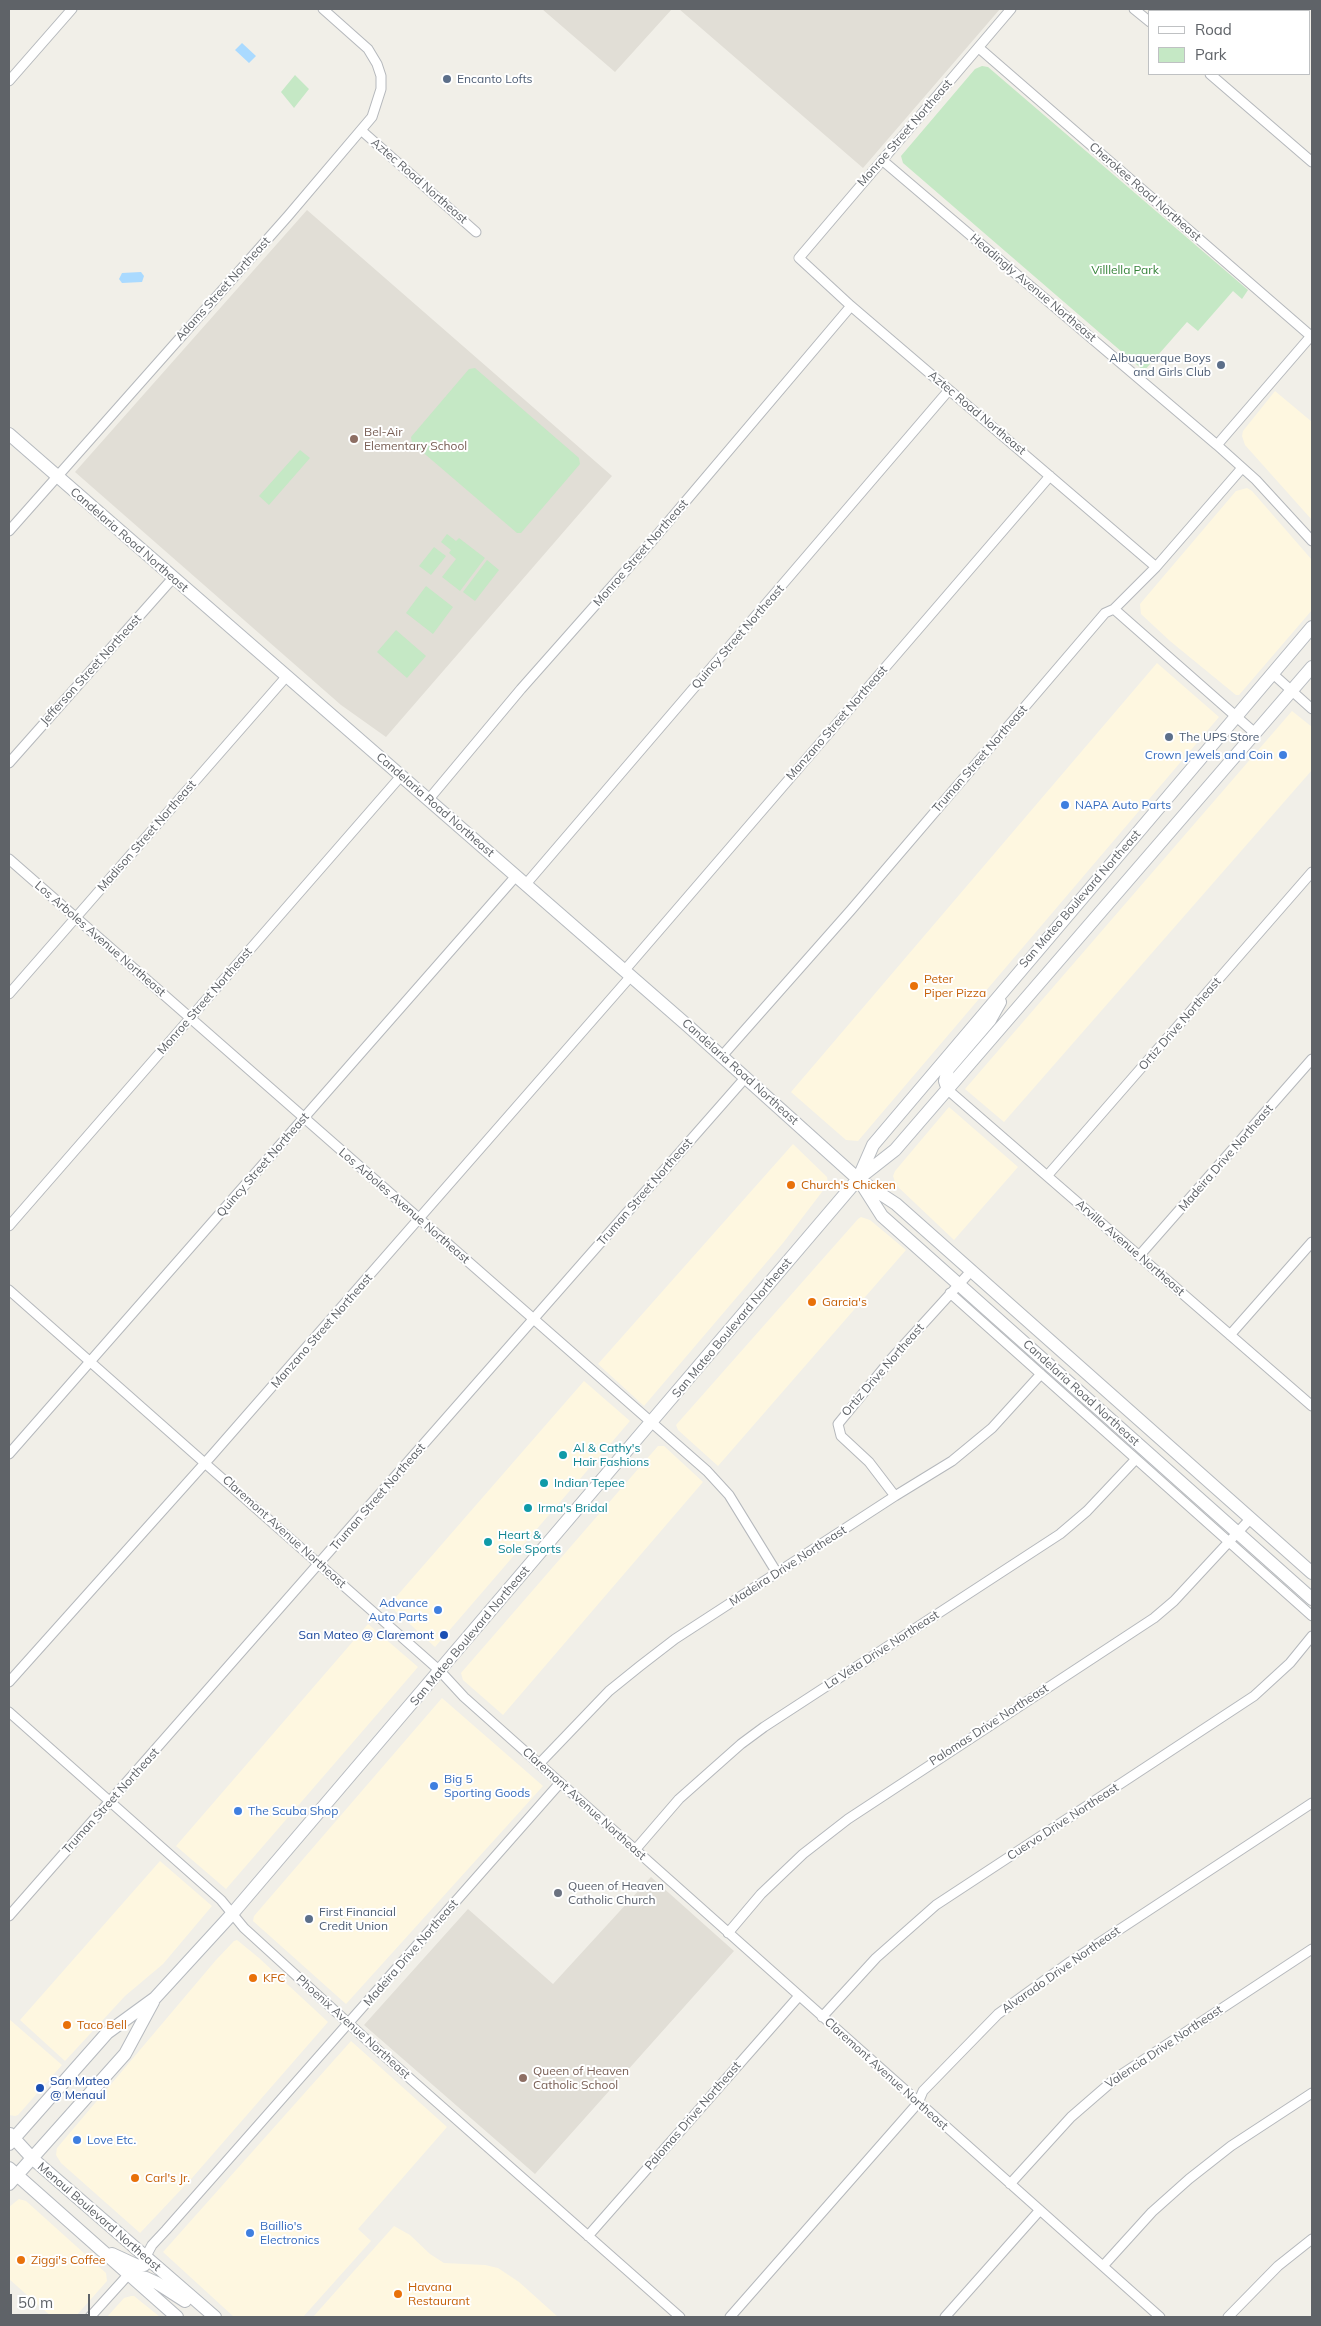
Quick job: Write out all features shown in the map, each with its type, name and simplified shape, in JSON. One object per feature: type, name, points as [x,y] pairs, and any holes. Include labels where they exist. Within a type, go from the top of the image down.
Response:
[{"type":"main road","name":"Candelaria Road Northeast","points":[[9,434],[172,578],[628,973],[858,1179],[896,1204],[972,1270],[1312,1573]]},
{"type":"main road","name":"San Mateo Boulevard Northeast","points":[[858,1179],[874,1145],[1312,626]]},
{"type":"main road","name":"San Mateo Boulevard Northeast","points":[[11,2139],[107,2033],[155,1998],[232,1914],[858,1179],[895,1150],[1312,667]]},
{"type":"main road","points":[[948,1090],[945,1081],[948,1069],[990,1020],[1008,984]]},
{"type":"main road","name":"Candelaria Road Northeast","points":[[858,1179],[882,1216],[954,1289],[1233,1537],[1312,1599]]},
{"type":"main road","name":"San Mateo Boulevard Northeast","points":[[12,2176],[33,2159],[125,2054],[155,1998]]},
{"type":"main road","name":"Menaul Boulevard Northeast","points":[[11,2139],[210,2313]]},
{"type":"main road","name":"Menaul Boulevard Northeast","points":[[12,2176],[177,2317]]},
{"type":"main road","points":[[95,2245],[138,2266],[144,2265],[145,2258]]},
{"type":"main road","points":[[128,2275],[157,2282],[182,2299],[210,2313]]},
{"type":"street","points":[[9,81],[72,9]]},
{"type":"street","name":"Adams Street Northeast","points":[[9,532],[362,131],[372,117],[381,89],[381,76],[368,49],[323,9]]},
{"type":"street","name":"Monroe Street Northeast","points":[[799,258],[1011,9]]},
{"type":"street","points":[[1134,9],[1148,20]]},
{"type":"street","name":"Cherokee Road Northeast","points":[[979,48],[1312,337]]},
{"type":"street","points":[[1211,75],[1312,162]]},
{"type":"street","name":"Aztec Road Northeast","points":[[362,131],[476,232]]},
{"type":"street","name":"Headingly Avenue Northeast","points":[[882,160],[1217,445],[1242,468],[1312,541]]},
{"type":"street","name":"Aztec Road Northeast","points":[[799,258],[851,306],[1156,567]]},
{"type":"street","name":"Monroe Street Northeast","points":[[429,799],[521,689],[652,541],[851,306]]},
{"type":"street","points":[[1217,445],[1312,337]]},
{"type":"street","name":"Quincy Street Northeast","points":[[526,884],[950,390]]},
{"type":"street","name":"Truman Street Northeast","points":[[722,1056],[851,910],[1105,613],[1114,609],[1156,567],[1242,468]]},
{"type":"street","name":"Manzano Street Northeast","points":[[9,1682],[419,1220],[1050,476]]},
{"type":"street","name":"Jefferson Street Northeast","points":[[9,763],[172,578]]},
{"type":"street","points":[[1114,609],[1256,734]]},
{"type":"street","points":[[1273,674],[1312,709]]},
{"type":"street","name":"Madison Street Northeast","points":[[9,994],[286,677]]},
{"type":"street","name":"Monroe Street Northeast","points":[[9,1226],[401,776]]},
{"type":"street","name":"Los Arboles Avenue Northeast","points":[[9,859],[304,1120],[719,1482],[777,1573]]},
{"type":"street","name":"Ortiz Drive Northeast","points":[[1048,1176],[1312,872]]},
{"type":"street","name":"Quincy Street Northeast","points":[[9,1454],[304,1120],[516,876]]},
{"type":"street","name":"Madeira Drive Northeast","points":[[1139,1256],[1312,1059]]},
{"type":"street","name":"Truman Street Northeast","points":[[9,1916],[746,1077]]},
{"type":"street","name":"Arvilla Avenue Northeast","points":[[948,1090],[1312,1406]]},
{"type":"street","points":[[1230,1335],[1312,1242]]},
{"type":"street","name":"Ortiz Drive Northeast","points":[[895,1496],[870,1462],[841,1436],[838,1424],[849,1408],[972,1270]]},
{"type":"street","points":[[954,1289],[1041,1374],[1136,1459],[1233,1537],[1312,1616]]},
{"type":"street","name":"Claremont Avenue Northeast","points":[[9,1290],[440,1670],[453,1687],[560,1784],[1159,2317]]},
{"type":"street","name":"Madeira Drive Northeast","points":[[540,1764],[609,1691],[640,1666],[675,1639],[952,1461],[981,1439],[1041,1374]]},
{"type":"street","name":"La Veta Drive Northeast","points":[[635,1850],[679,1799],[742,1744],[764,1727],[1060,1534],[1087,1511],[1136,1459]]},
{"type":"street","name":"Palomas Drive Northeast","points":[[728,1933],[768,1888],[828,1834],[891,1789],[1154,1618],[1174,1601],[1251,1518]]},
{"type":"street","name":"Cuervo Drive Northeast","points":[[822,2017],[876,1958],[929,1911],[1248,1700],[1290,1663],[1312,1636]]},
{"type":"street","name":"Phoenix Avenue Northeast","points":[[9,1712],[221,1900],[244,1928],[349,2023],[680,2317]]},
{"type":"street","name":"Madeira Drive Northeast","points":[[145,2258],[152,2245],[560,1784]]},
{"type":"street","name":"Alvarado Drive Northeast","points":[[730,2317],[918,2103],[923,2091],[954,2056],[998,2014],[1020,1997],[1312,1803]]},
{"type":"street","name":"Valencia Drive Northeast","points":[[1010,2184],[1071,2117],[1116,2078],[1312,1949]]},
{"type":"street","name":"Palomas Drive Northeast","points":[[588,2236],[799,1996]]},
{"type":"street","points":[[1103,2266],[1152,2212],[1188,2179],[1231,2146],[1312,2093]]},
{"type":"street","points":[[945,2317],[1040,2210]]},
{"type":"street","points":[[1228,2317],[1278,2266],[1312,2239]]},
{"type":"street","points":[[90,2317],[128,2275]]},
{"type":"shaded area","points":[[542,9],[672,9],[615,72]]},
{"type":"shaded area","points":[[679,9],[1000,9],[863,168]]},
{"type":"shaded area","points":[[307,210],[612,476],[386,737],[341,705],[75,472]]},
{"type":"shaded area","points":[[1275,391],[1312,422],[1312,520],[1245,445],[1242,436],[1243,431]]},
{"type":"shaded area","points":[[1247,488],[1252,491],[1312,560],[1312,610],[1239,695],[1236,695],[1170,641],[1141,614],[1140,604],[1236,491]]},
{"type":"shaded area","points":[[1157,663],[1219,717],[858,1141],[846,1140],[791,1092]]},
{"type":"shaded area","points":[[1292,711],[1312,727],[1312,770],[1004,1122],[965,1089]]},
{"type":"shaded area","points":[[949,1107],[1018,1167],[954,1240],[896,1185],[893,1176],[895,1171]]},
{"type":"shaded area","points":[[793,1144],[827,1177],[828,1184],[783,1243],[644,1406],[598,1364]]},
{"type":"shaded area","points":[[861,1217],[870,1220],[906,1250],[718,1466],[678,1430],[676,1425]]},
{"type":"shaded area","points":[[584,1381],[630,1421],[435,1647],[389,1605]]},
{"type":"shaded area","points":[[658,1446],[664,1446],[703,1482],[503,1715],[463,1680],[461,1673]]},
{"type":"shaded area","points":[[368,1624],[418,1667],[226,1889],[176,1846]]},
{"type":"shaded area","points":[[442,1698],[543,1786],[346,2004],[253,1921],[254,1916]]},
{"type":"shaded area","points":[[160,1861],[212,1906],[163,1964],[125,1996],[65,2061],[20,2020]]},
{"type":"shaded area","name":"Queen of Heaven Catholic School","points":[[651,1877],[734,1951],[535,2174],[364,2025],[468,1909],[553,1984]]},
{"type":"shaded area","points":[[237,1940],[328,2022],[192,2178],[140,2233],[61,2163],[56,2155],[57,2148],[216,1960]]},
{"type":"shaded area","points":[[9,2019],[62,2065],[18,2115],[15,2116],[9,2115]]},
{"type":"shaded area","points":[[351,2041],[447,2127],[358,2229],[371,2241],[303,2317],[234,2317],[163,2252]]},
{"type":"shaded area","points":[[19,2199],[26,2201],[106,2273],[107,2281],[75,2317],[52,2317],[9,2279],[9,2207]]},
{"type":"shaded area","points":[[394,2226],[410,2235],[430,2254],[444,2263],[485,2265],[498,2268],[519,2282],[558,2317],[313,2317]]},
{"type":"shaded area","points":[[134,2296],[160,2317],[107,2317],[124,2298]]},
{"type":"green space","name":"Villlella Park","points":[[982,66],[988,67],[1248,290],[1242,299],[1233,291],[1198,331],[1187,322],[1144,371],[903,163],[901,156],[975,69]]},
{"type":"green space","points":[[295,75],[309,89],[294,108],[281,92]]},
{"type":"green space","points":[[475,368],[579,458],[580,464],[521,533],[517,533],[412,443],[411,437],[469,369]]},
{"type":"green space","points":[[300,450],[310,458],[269,505],[259,496]]},
{"type":"green space","points":[[447,534],[456,541],[459,538],[485,558],[460,591],[442,577],[456,559],[449,553],[451,550],[441,542]]},
{"type":"green space","points":[[434,547],[446,556],[431,575],[419,566]]},
{"type":"green space","points":[[487,560],[499,570],[475,601],[463,592]]},
{"type":"green space","points":[[426,586],[453,607],[433,634],[406,613]]},
{"type":"green space","points":[[396,630],[426,656],[407,678],[377,652]]},
{"type":"water","points":[[242,43],[256,56],[249,63],[235,50]]},
{"type":"water","points":[[141,272],[144,276],[142,282],[122,283],[119,279],[122,273]]},
{"type":"place","name":"Encanto Lofts","points":[[447,79]]},
{"type":"place","name":"Albuquerque Boys and Girls Club","points":[[1221,365]]},
{"type":"place","name":"Bel-Air Elementary School","points":[[354,439]]},
{"type":"place","name":"The UPS Store","points":[[1169,737]]},
{"type":"place","name":"Crown Jewels and Coin","points":[[1283,755]]},
{"type":"place","name":"NAPA Auto Parts","points":[[1065,805]]},
{"type":"place","name":"Peter Piper Pizza","points":[[914,986]]},
{"type":"place","name":"Church's Chicken","points":[[791,1185]]},
{"type":"place","name":"Garcia's","points":[[812,1302]]},
{"type":"place","name":"Al & Cathy's Hair Fashions","points":[[563,1455]]},
{"type":"place","name":"Indian Tepee","points":[[544,1483]]},
{"type":"place","name":"Irma's Bridal","points":[[528,1508]]},
{"type":"place","name":"Heart & Sole Sports","points":[[488,1542]]},
{"type":"place","name":"Advance Auto Parts","points":[[438,1610]]},
{"type":"place","name":"San Mateo @ Claremont","points":[[444,1635]]},
{"type":"place","name":"Big 5 Sporting Goods","points":[[434,1786]]},
{"type":"place","name":"The Scuba Shop","points":[[238,1811]]},
{"type":"place","name":"Queen of Heaven Catholic Church","points":[[558,1893]]},
{"type":"place","name":"First Financial Credit Union","points":[[309,1919]]},
{"type":"place","name":"KFC","points":[[253,1978]]},
{"type":"place","name":"Taco Bell","points":[[67,2025]]},
{"type":"place","name":"Queen of Heaven Catholic School","points":[[523,2078]]},
{"type":"place","name":"San Mateo @ Menaul","points":[[40,2088]]},
{"type":"place","name":"Love Etc.","points":[[77,2140]]},
{"type":"place","name":"Carl's Jr.","points":[[135,2178]]},
{"type":"place","name":"Baillio's Electronics","points":[[250,2233]]},
{"type":"place","name":"Ziggi's Coffee","points":[[21,2260]]},
{"type":"place","name":"Havana Restaurant","points":[[398,2294]]}]
